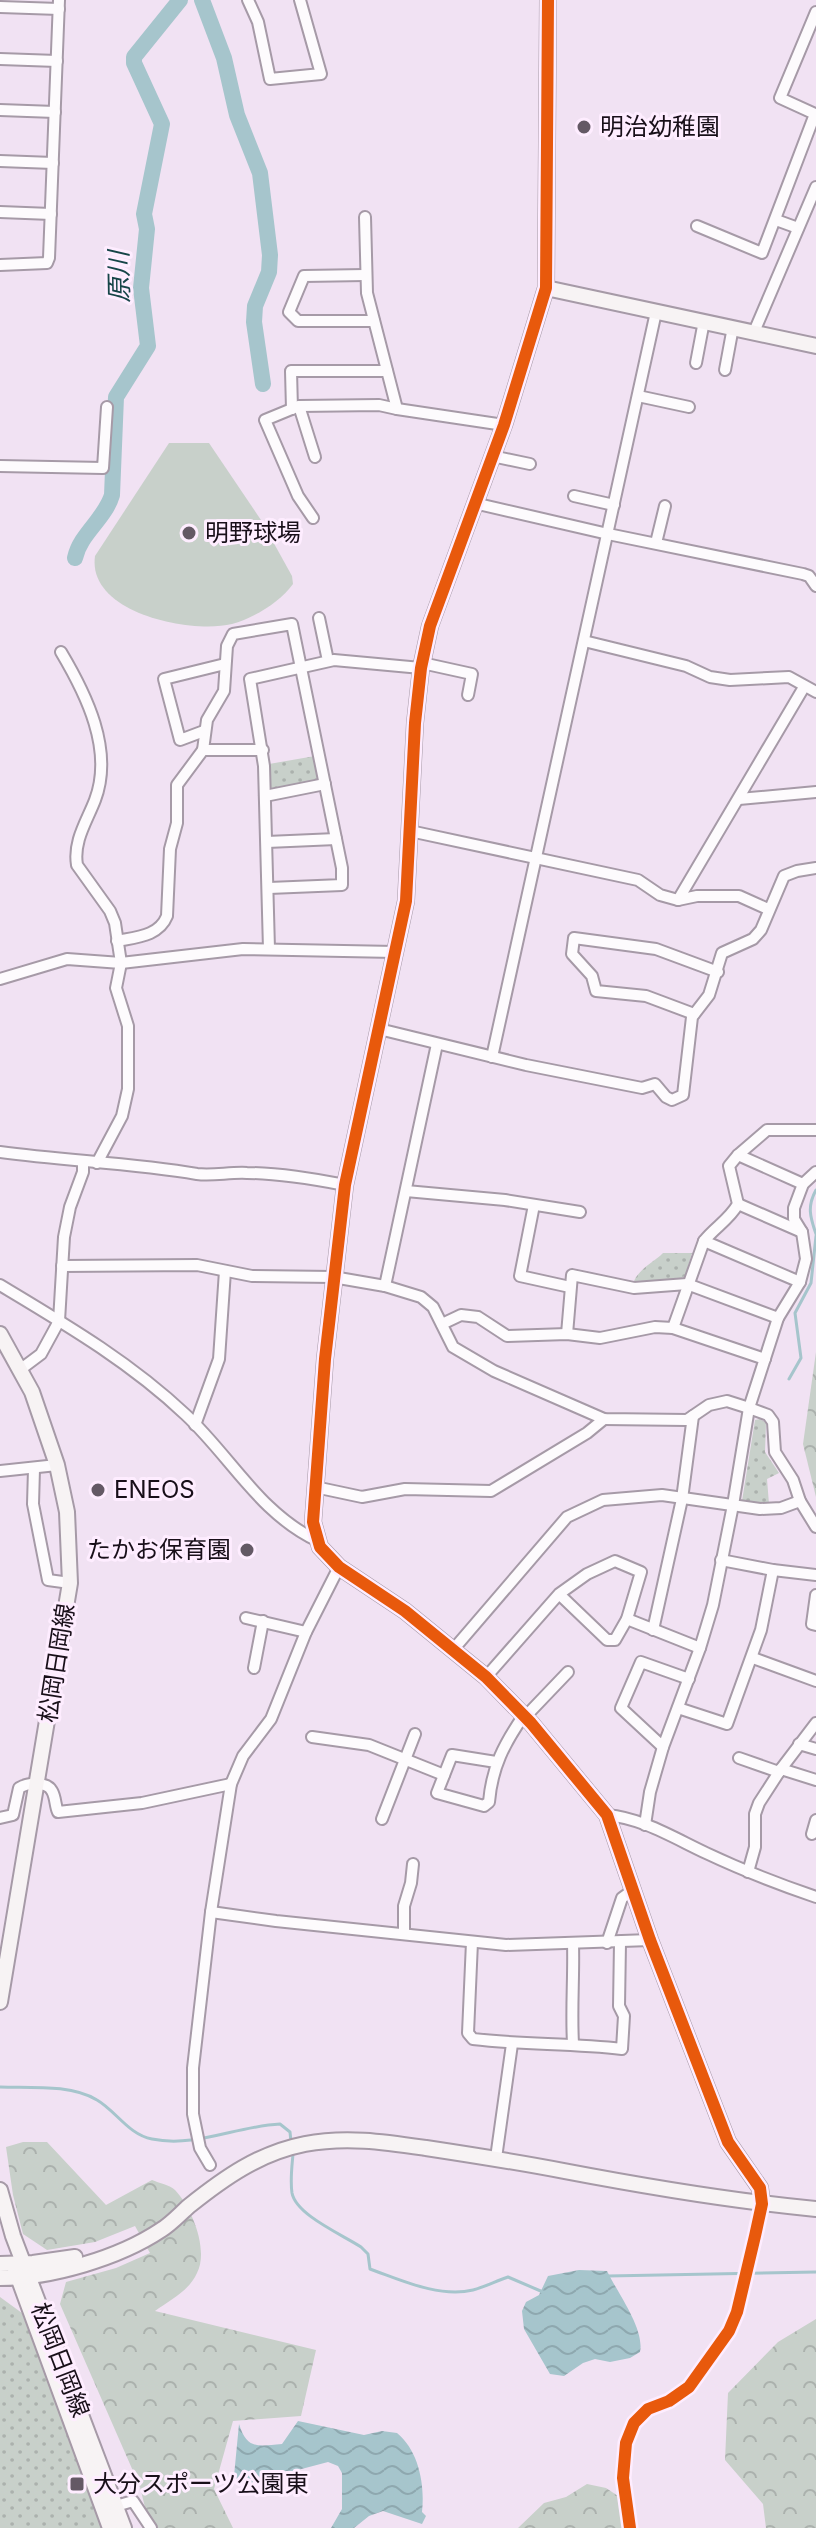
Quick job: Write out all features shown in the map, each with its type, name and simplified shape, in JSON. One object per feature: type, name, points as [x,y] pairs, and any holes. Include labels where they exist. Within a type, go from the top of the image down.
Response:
[{"type":"street","points":[[248,0],[258,22],[270,79],[321,74],[300,0]]},
{"type":"street","points":[[548,0],[546,288],[504,425],[430,626],[422,666],[415,723],[406,901],[345,1185],[333,1277],[313,1522],[318,1541],[339,1567],[405,1611],[486,1677],[525,1716],[607,1815],[650,1940],[728,2142],[760,2188],[762,2204],[737,2312],[729,2331],[689,2387],[669,2401],[648,2409],[634,2423],[626,2443],[623,2478],[630,2528]]},
{"type":"street","points":[[0,7],[59,4],[47,263],[0,265]]},
{"type":"street","points":[[697,226],[762,253],[815,114],[780,98],[816,12]]},
{"type":"street","points":[[0,59],[57,61]]},
{"type":"street","points":[[0,110],[55,112]]},
{"type":"street","points":[[0,161],[53,163]]},
{"type":"street","points":[[754,332],[816,187]]},
{"type":"street","points":[[0,212],[51,214]]},
{"type":"street","points":[[365,217],[365,275],[397,409]]},
{"type":"street","points":[[776,220],[798,228]]},
{"type":"street","points":[[365,275],[304,276],[289,312],[298,321],[374,321]]},
{"type":"street","points":[[546,288],[816,346]]},
{"type":"street","points":[[492,1057],[656,312]]},
{"type":"street","points":[[696,363],[704,321]]},
{"type":"street","points":[[725,370],[733,327]]},
{"type":"street","points":[[317,456],[295,407],[291,371],[387,371]]},
{"type":"street","points":[[638,396],[689,407]]},
{"type":"street","points":[[313,518],[298,496],[265,420],[295,407],[379,405],[504,425]]},
{"type":"street","points":[[0,466],[103,468],[107,407]]},
{"type":"street","points":[[492,456],[530,464]]},
{"type":"street","points":[[574,496],[614,505]]},
{"type":"street","points":[[474,503],[803,574],[809,576],[816,586]]},
{"type":"street","points":[[656,543],[665,506]]},
{"type":"street","points":[[319,618],[327,656]]},
{"type":"street","points":[[117,941],[138,937],[163,926],[169,901],[170,849],[177,823],[177,785],[203,750],[204,731],[212,708],[224,691],[227,646],[233,634],[292,624],[342,868],[342,885],[269,888]]},
{"type":"street","points":[[584,641],[686,666],[710,677],[730,680],[781,675],[816,692]]},
{"type":"street","points":[[61,652],[85,698],[100,744],[100,777],[96,798],[83,824],[76,858],[77,865],[113,917],[121,963],[116,988],[128,1026],[128,1089],[122,1116],[97,1163]]},
{"type":"street","points":[[269,949],[263,750],[250,679],[334,660],[422,666],[472,674],[468,695]]},
{"type":"street","points":[[204,731],[180,740],[164,679],[225,664]]},
{"type":"street","points":[[678,900],[804,687]]},
{"type":"street","points":[[203,750],[263,750]]},
{"type":"street","points":[[265,796],[325,784]]},
{"type":"street","points":[[739,799],[816,792]]},
{"type":"street","points":[[410,831],[638,880],[660,895],[678,900],[697,896],[739,896],[768,909]]},
{"type":"street","points":[[267,842],[336,839]]},
{"type":"street","points":[[379,1029],[492,1057],[642,1088],[655,1084],[672,1100],[683,1095],[694,1014],[709,995],[722,953],[753,939],[761,930],[784,876],[816,868]]},
{"type":"street","points":[[694,1014],[646,996],[596,991],[592,976],[572,954],[574,938],[656,949],[718,972]]},
{"type":"street","points":[[0,979],[67,959],[121,963],[269,949],[395,952]]},
{"type":"street","points":[[385,1286],[437,1044]]},
{"type":"street","points":[[673,1328],[704,1241],[713,1229],[730,1218],[738,1204],[729,1166],[767,1130],[816,1130]]},
{"type":"street","points":[[0,1152],[168,1167],[199,1174],[261,1174],[345,1185]]},
{"type":"street","points":[[738,1155],[803,1184]]},
{"type":"street","points":[[21,1369],[41,1354],[59,1321],[70,1207],[83,1172],[83,1161]]},
{"type":"street","points":[[645,1825],[650,1792],[663,1747],[700,1648],[733,1505],[749,1408],[778,1318],[800,1282],[806,1259],[802,1232],[794,1219],[794,1208],[803,1184],[816,1172]]},
{"type":"street","points":[[406,1191],[580,1212]]},
{"type":"street","points":[[738,1204],[802,1232]]},
{"type":"street","points":[[534,1205],[520,1276],[570,1287]]},
{"type":"street","points":[[704,1241],[800,1282]]},
{"type":"street","points":[[62,1266],[186,1265],[284,1278],[333,1277],[385,1286],[421,1297],[433,1307],[453,1347],[503,1375],[604,1419],[687,1420],[709,1405],[727,1401],[749,1408],[768,1415],[773,1422],[775,1452],[816,1527]]},
{"type":"street","points":[[195,1425],[219,1359],[225,1271]]},
{"type":"street","points":[[567,1334],[572,1275],[634,1288],[687,1284],[778,1318]]},
{"type":"street","points":[[0,1285],[129,1366],[195,1425],[276,1515],[296,1531],[318,1541]]},
{"type":"street","points":[[442,1324],[461,1315],[478,1317],[507,1336],[567,1334],[600,1338],[655,1327],[673,1328],[765,1359]]},
{"type":"street","name":"松岡日岡線","points":[[0,1334],[39,1408],[57,1465],[67,1512],[70,1583],[0,2002]]},
{"type":"street","points":[[653,1630],[682,1499],[693,1416]]},
{"type":"street","points":[[315,1487],[362,1497],[405,1489],[491,1491],[587,1433],[604,1419]]},
{"type":"street","points":[[0,1471],[57,1465]]},
{"type":"street","points":[[34,1469],[33,1504],[48,1580],[70,1583]]},
{"type":"street","points":[[452,1651],[567,1517],[603,1500],[662,1495],[760,1509],[781,1508],[800,1501]]},
{"type":"street","points":[[721,1560],[816,1575]]},
{"type":"street","points":[[486,1677],[559,1594],[587,1574],[615,1561],[641,1572],[627,1619],[615,1640],[607,1640],[559,1594]]},
{"type":"street","points":[[210,2165],[200,2148],[193,2114],[193,2068],[211,1912],[231,1784],[243,1756],[271,1719],[306,1632],[339,1567]]},
{"type":"street","points":[[678,1708],[727,1724],[753,1658],[773,1570]]},
{"type":"street","points":[[816,1595],[812,1624],[816,1625]]},
{"type":"street","points":[[246,1618],[306,1632]]},
{"type":"street","points":[[627,1619],[700,1648]]},
{"type":"street","points":[[254,1668],[263,1621]]},
{"type":"street","points":[[753,1658],[816,1681]]},
{"type":"street","points":[[663,1747],[621,1708],[641,1662],[689,1679]]},
{"type":"street","points":[[496,1762],[452,1755],[437,1793],[484,1806],[489,1802],[496,1762],[503,1746],[525,1716],[568,1672]]},
{"type":"street","points":[[748,1872],[755,1847],[755,1814],[780,1771],[816,1723]]},
{"type":"street","points":[[382,1819],[415,1734]]},
{"type":"street","points":[[312,1737],[369,1745],[444,1775]]},
{"type":"street","points":[[799,1744],[816,1749]]},
{"type":"street","points":[[739,1758],[816,1780]]},
{"type":"street","points":[[0,1818],[13,1815],[19,1788],[27,1783],[48,1787],[58,1812],[142,1803],[231,1784]]},
{"type":"street","points":[[607,1815],[645,1825],[748,1872],[816,1897]]},
{"type":"street","points":[[812,1834],[816,1820]]},
{"type":"street","points":[[404,1934],[404,1906],[413,1864]]},
{"type":"street","points":[[607,1943],[622,1898],[633,1890]]},
{"type":"street","points":[[211,1912],[506,1945],[650,1940]]},
{"type":"street","points":[[472,1942],[468,2033],[473,2039],[512,2044],[573,2043],[622,2049],[624,2016],[619,2006],[620,1943]]},
{"type":"street","points":[[573,1943],[574,1985],[570,1998],[573,2043]]},
{"type":"street","points":[[496,2158],[512,2044]]},
{"type":"street","points":[[0,2278],[17,2269],[104,2257],[164,2228],[222,2179],[270,2154],[302,2144],[349,2139],[496,2158],[670,2191],[816,2209]]},
{"type":"street","name":"松岡日岡線","points":[[0,2190],[17,2269],[124,2528]]},
{"type":"street","name":"松岡日岡線","points":[[0,2225],[110,2528]]},
{"type":"street","points":[[116,2506],[133,2501],[151,2528]]},
{"type":"green space","name":"明野球場","points":[[169,443],[209,443],[261,520],[292,576],[293,584],[281,597],[249,618],[214,626],[168,622],[124,605],[107,592],[97,576],[95,556]]},
{"type":"green space","points":[[315,756],[318,782],[272,791],[269,789],[269,764]]},
{"type":"green space","points":[[663,1253],[692,1253],[685,1276],[678,1280],[634,1281],[643,1269]]},
{"type":"green space","points":[[816,1352],[816,1497],[803,1444]]},
{"type":"green space","points":[[755,1420],[766,1423],[765,1452],[779,1473],[767,1479],[769,1504],[742,1501]]},
{"type":"green space","points":[[23,2142],[47,2142],[106,2205],[152,2180],[173,2188],[181,2198],[197,2230],[200,2264],[189,2285],[155,2311],[316,2350],[301,2416],[233,2421],[214,2489],[233,2528],[150,2528],[140,2487],[60,2304],[66,2282],[116,2268],[150,2253],[135,2226],[95,2242],[47,2250],[23,2234],[6,2147]]},
{"type":"green space","points":[[0,2297],[22,2313],[104,2528],[0,2528]]},
{"type":"green space","points":[[816,2319],[816,2528],[766,2528],[763,2504],[725,2460],[728,2393],[778,2342]]},
{"type":"green space","points":[[587,2484],[606,2488],[621,2498],[628,2528],[518,2528],[544,2503],[566,2497]]},
{"type":"water","points":[[579,2270],[607,2271],[634,2322],[640,2352],[630,2358],[610,2362],[595,2359],[564,2376],[550,2374],[524,2329],[522,2311],[526,2302],[539,2295],[548,2276]]},
{"type":"water","points":[[298,2421],[364,2435],[382,2431],[397,2433],[411,2449],[419,2469],[422,2512],[426,2516],[422,2524],[383,2511],[369,2516],[354,2528],[331,2528],[342,2509],[342,2473],[338,2466],[328,2462],[294,2471],[281,2481],[254,2484],[240,2482],[234,2476],[239,2424],[250,2442],[266,2445],[282,2444]]},
{"type":"waterway","name":"原川","points":[[75,558],[82,541],[109,504],[112,495],[116,397],[148,346],[141,288],[147,229],[144,214],[162,124],[134,57],[180,0]]},
{"type":"waterway","points":[[202,0],[224,58],[237,115],[260,173],[270,255],[269,272],[255,306],[254,322],[263,384]]},
{"type":"waterway","points":[[816,1190],[810,1212],[816,1234]]},
{"type":"waterway","points":[[789,1379],[801,1358],[795,1313],[811,1283],[816,1236]]},
{"type":"waterway","points":[[0,2087],[50,2088],[87,2095],[104,2105],[136,2133],[152,2139],[184,2141],[280,2124],[290,2132],[291,2142]]},
{"type":"waterway","points":[[293,2154],[291,2183],[295,2201],[321,2224],[361,2247],[368,2254],[370,2269],[420,2287],[447,2292],[473,2290],[508,2277],[543,2292]]},
{"type":"waterway","points":[[608,2276],[816,2272]]},
{"type":"cycle path","points":[[548,0],[546,288],[504,425],[430,626],[421,668],[415,723],[406,901],[345,1185],[325,1359],[313,1522],[320,1547],[339,1567],[405,1611],[486,1677],[531,1723],[607,1815],[650,1940],[728,2142],[760,2188],[762,2204],[737,2312],[729,2331],[689,2387],[669,2401],[648,2409],[634,2423],[626,2443],[623,2478],[630,2528]]},
{"type":"place","name":"明治幼稚園","points":[[584,127]]},
{"type":"place","name":"明野球場","points":[[189,533]]},
{"type":"place","name":"ENEOS","points":[[98,1490]]},
{"type":"place","name":"たかお保育園","points":[[247,1550]]},
{"type":"place","name":"大分スポーツ公園東","points":[[77,2484]]}]
